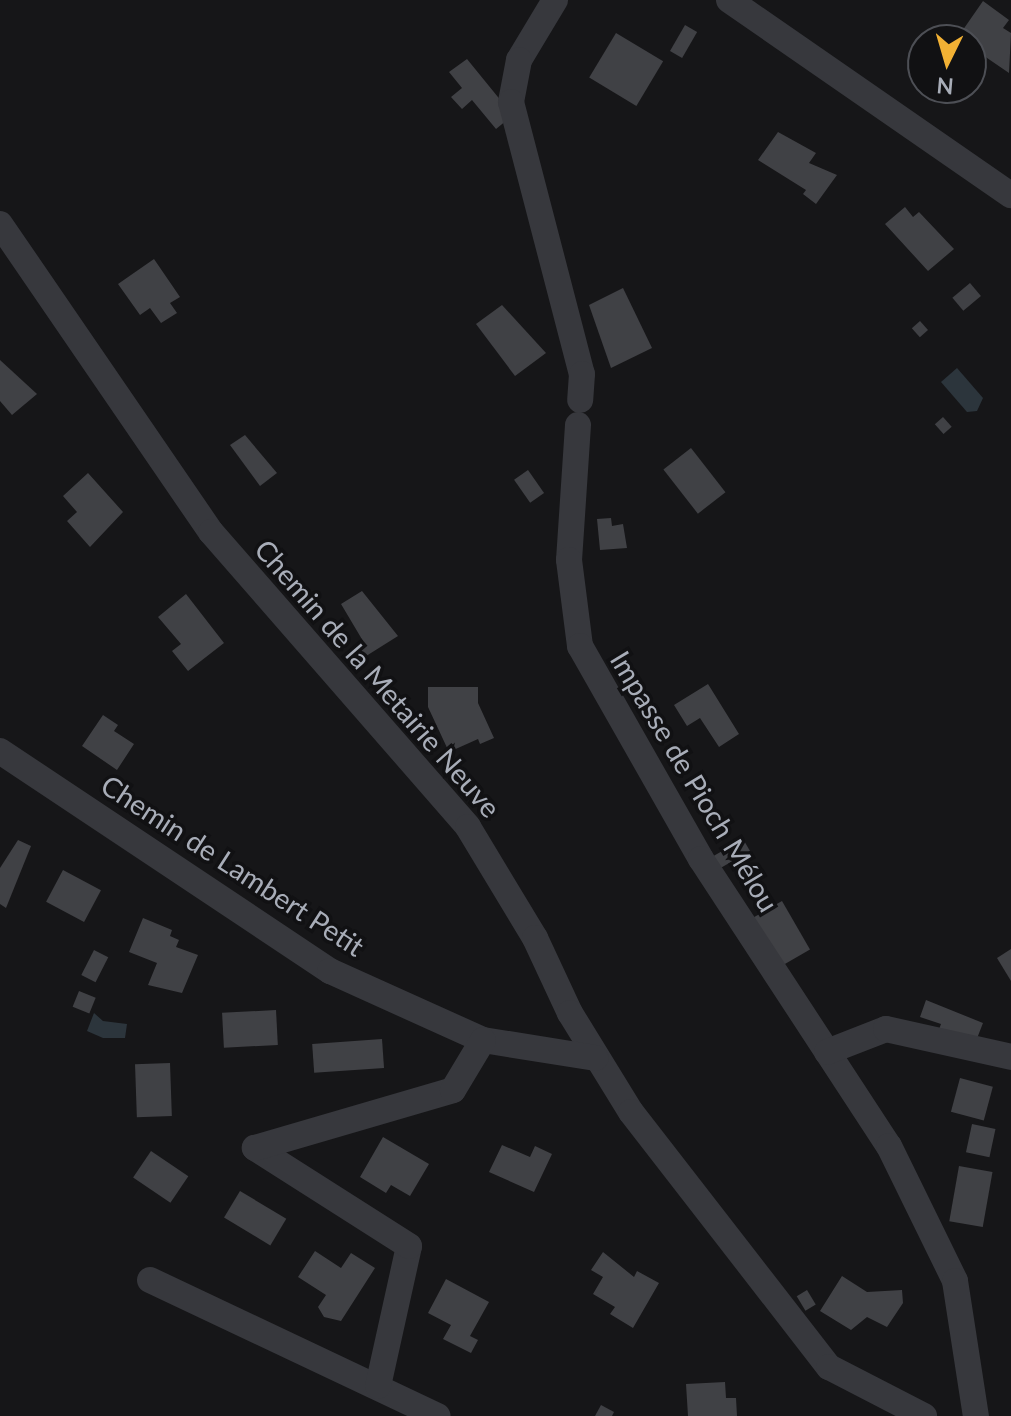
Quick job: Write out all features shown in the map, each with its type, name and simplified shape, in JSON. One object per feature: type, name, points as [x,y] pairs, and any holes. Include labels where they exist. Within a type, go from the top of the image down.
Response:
[{"type":"street","name":"Impasse de Pioch Mélou","points":[[555,0],[519,60],[511,102],[582,374],[569,560],[580,646],[701,859],[889,1146],[955,1281],[976,1416]]},
{"type":"street","points":[[729,0],[1011,195]]},
{"type":"street","name":"Chemin de la Metairie Neuve","points":[[0,224],[211,532],[468,827],[535,938],[596,1058],[631,1112],[829,1367],[924,1416]]},
{"type":"street","name":"Chemin de Lambert Petit","points":[[0,751],[330,971],[483,1040],[596,1058]]},
{"type":"street","points":[[827,1052],[886,1029],[1011,1057]]},
{"type":"street","points":[[378,1386],[409,1246],[255,1148],[453,1090],[483,1040]]},
{"type":"street","points":[[150,1280],[438,1416]]},
{"type":"shaded area","points":[[957,368],[983,398],[977,411],[967,412],[941,382]]},
{"type":"shaded area","points":[[94,1013],[103,1021],[127,1024],[125,1038],[103,1038],[87,1031]]},
{"type":"building","points":[[983,1],[1009,20],[1003,28],[1011,33],[1009,73],[987,58],[987,24],[967,24]]},
{"type":"building","points":[[685,25],[697,32],[682,58],[670,51]]},
{"type":"building","points":[[616,33],[663,61],[636,106],[589,78]]},
{"type":"building","points":[[467,59],[502,102],[507,120],[496,129],[472,100],[462,109],[451,97],[462,88],[449,72]]},
{"type":"building","points":[[778,132],[816,153],[809,163],[837,175],[816,204],[803,194],[806,190],[758,160]]},
{"type":"building","points":[[905,207],[913,217],[919,212],[954,249],[928,271],[885,224]]},
{"type":"building","points":[[154,259],[180,297],[170,303],[177,313],[161,323],[150,308],[140,315],[118,284]]},
{"type":"building","points":[[970,283],[981,296],[963,311],[952,298]]},
{"type":"building","points":[[623,288],[652,348],[611,368],[589,305]]},
{"type":"building","points":[[502,305],[546,353],[515,376],[476,324]]},
{"type":"building","points":[[920,321],[928,330],[920,337],[912,328]]},
{"type":"building","points":[[0,360],[37,394],[12,415],[0,401]]},
{"type":"building","points":[[943,417],[952,427],[944,434],[935,424]]},
{"type":"building","points":[[245,435],[277,473],[260,486],[230,445]]},
{"type":"building","points":[[691,448],[725,492],[698,514],[663,470]]},
{"type":"building","points":[[528,470],[544,493],[530,503],[514,480]]},
{"type":"building","points":[[88,473],[123,512],[90,547],[67,521],[77,512],[63,496]]},
{"type":"building","points":[[611,518],[612,526],[623,524],[627,548],[600,550],[597,519]]},
{"type":"building","points":[[362,591],[398,636],[363,658],[355,647],[363,641],[341,604]]},
{"type":"building","points":[[186,594],[224,643],[188,671],[172,651],[181,644],[158,617]]},
{"type":"building","points":[[708,684],[739,734],[719,747],[700,718],[687,726],[674,705]]},
{"type":"building","points":[[428,687],[478,687],[478,703],[494,738],[480,744],[478,739],[449,752],[428,707]]},
{"type":"building","points":[[103,715],[118,725],[114,731],[134,744],[117,770],[82,746]]},
{"type":"building","points":[[743,839],[750,851],[721,868],[714,856]]},
{"type":"building","points":[[18,840],[31,846],[6,908],[0,904],[0,868]]},
{"type":"building","points":[[63,870],[101,890],[84,922],[46,902]]},
{"type":"building","points":[[782,901],[810,949],[780,967],[752,918]]},
{"type":"building","points":[[143,918],[172,930],[170,936],[179,940],[176,947],[198,955],[182,993],[148,985],[157,963],[129,952]]},
{"type":"building","points":[[1011,949],[1011,981],[997,958]]},
{"type":"building","points":[[94,950],[108,957],[96,982],[81,975]]},
{"type":"building","points":[[79,991],[96,998],[89,1014],[73,1007]]},
{"type":"building","points":[[926,1000],[983,1023],[976,1041],[938,1032],[941,1024],[920,1017]]},
{"type":"building","points":[[276,1010],[278,1045],[224,1048],[222,1013]]},
{"type":"building","points":[[382,1039],[384,1068],[314,1073],[312,1044]]},
{"type":"building","points":[[170,1063],[172,1116],[137,1117],[135,1064]]},
{"type":"building","points":[[960,1078],[993,1087],[984,1121],[951,1112]]},
{"type":"building","points":[[972,1124],[995,1129],[989,1157],[966,1152]]},
{"type":"building","points":[[383,1137],[429,1164],[410,1196],[391,1185],[386,1193],[360,1177]]},
{"type":"building","points":[[502,1145],[530,1157],[535,1146],[552,1154],[534,1192],[489,1172]]},
{"type":"building","points":[[151,1151],[188,1176],[170,1203],[133,1178]]},
{"type":"building","points":[[959,1166],[992,1172],[983,1227],[949,1221]]},
{"type":"building","points":[[240,1191],[286,1219],[270,1245],[224,1218]]},
{"type":"building","points":[[315,1251],[341,1268],[351,1253],[375,1268],[341,1321],[324,1317],[318,1307],[326,1295],[298,1277]]},
{"type":"building","points":[[603,1252],[634,1277],[637,1271],[659,1283],[633,1328],[610,1314],[615,1307],[593,1294],[603,1277],[591,1270]]},
{"type":"building","points":[[842,1276],[867,1292],[902,1290],[903,1303],[887,1327],[867,1317],[851,1330],[820,1311]]},
{"type":"building","points":[[446,1279],[489,1302],[470,1336],[478,1340],[471,1353],[443,1339],[451,1325],[428,1313]]},
{"type":"building","points":[[807,1290],[816,1305],[805,1311],[797,1296]]},
{"type":"building","points":[[725,1382],[726,1398],[736,1398],[737,1416],[688,1416],[686,1384]]},
{"type":"building","points":[[601,1405],[614,1412],[612,1416],[595,1416]]}]
